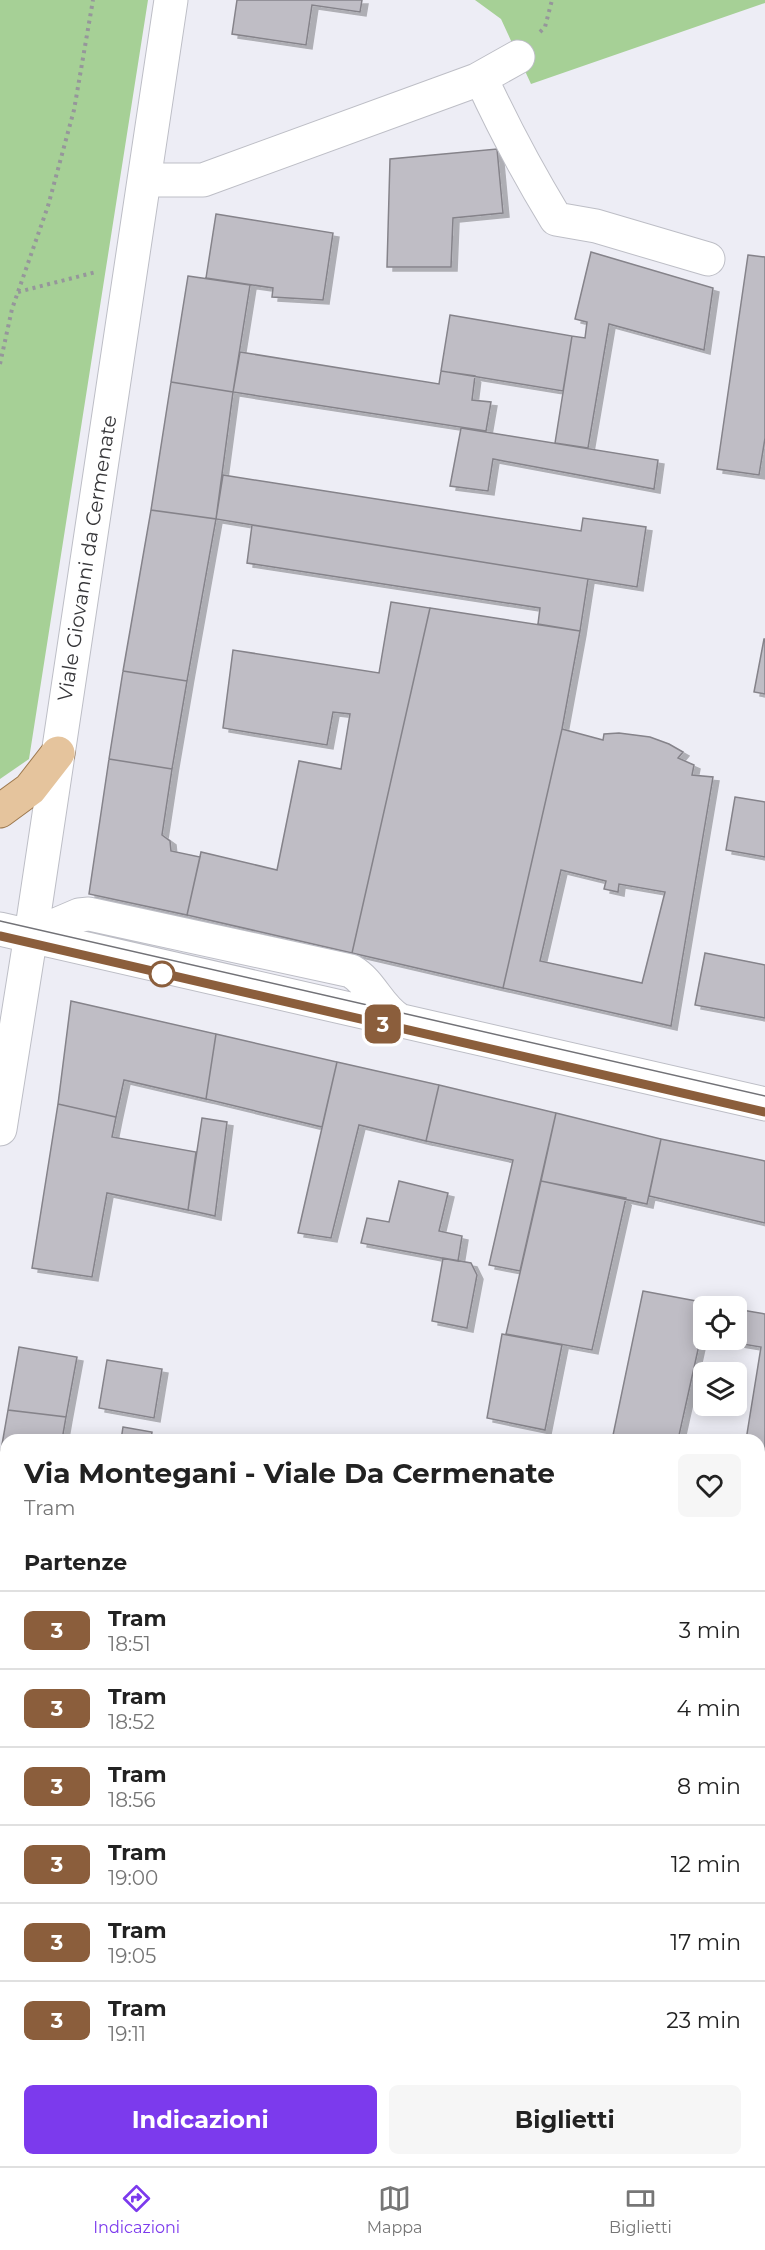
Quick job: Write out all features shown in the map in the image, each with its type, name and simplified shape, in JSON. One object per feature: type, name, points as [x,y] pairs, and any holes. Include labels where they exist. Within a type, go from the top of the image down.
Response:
[{"type":"main road","points":[[0,811],[30,789],[58,753]]},
{"type":"street","name":"Viale Giovanni da Cermenate","points":[[0,1129],[15,933],[58,753],[171,0]]},
{"type":"street","points":[[144,180],[203,180],[481,78],[519,57]]},
{"type":"street","points":[[481,78],[521,161],[556,219],[596,226],[708,259]]},
{"type":"street","points":[[15,933],[765,1104]]},
{"type":"path","points":[[0,364],[12,309],[48,206],[74,110],[93,0]]},
{"type":"path","points":[[18,292],[103,270]]},
{"type":"green space","points":[[0,0],[148,0],[29,759],[0,779]]},
{"type":"green space","points":[[475,0],[765,0],[765,3],[531,84],[501,19]]},
{"type":"building","points":[[237,0],[362,0],[360,12],[312,5],[306,45],[232,34]]},
{"type":"building","points":[[497,149],[503,213],[453,218],[451,267],[387,267],[390,159]]},
{"type":"building","points":[[216,214],[333,233],[323,300],[272,297],[273,288],[206,278]]},
{"type":"building","points":[[591,252],[713,288],[704,350],[609,324],[588,448],[555,443],[572,336],[585,338],[587,322],[575,319]]},
{"type":"building","points":[[748,255],[765,257],[765,438],[759,475],[717,469]]},
{"type":"building","points":[[188,276],[250,285],[233,392],[171,382]]},
{"type":"building","points":[[450,315],[572,336],[563,391],[441,371]]},
{"type":"building","points":[[240,352],[439,384],[441,371],[475,376],[472,400],[491,402],[486,431],[233,392]]},
{"type":"building","points":[[171,382],[233,392],[216,519],[151,510]]},
{"type":"building","points":[[461,428],[658,460],[654,489],[493,459],[488,491],[450,486]]},
{"type":"building","points":[[223,475],[581,531],[583,518],[646,527],[637,587],[216,519]]},
{"type":"building","points":[[151,510],[216,519],[187,681],[123,671]]},
{"type":"building","points":[[252,525],[588,579],[580,631],[538,624],[540,608],[247,563]]},
{"type":"building","points":[[391,602],[430,608],[352,953],[187,915],[201,852],[277,870],[299,761],[341,769],[350,714],[333,712],[327,745],[223,728],[233,650],[379,673]]},
{"type":"building","points":[[430,608],[580,631],[562,729],[503,988],[352,953]]},
{"type":"building","points":[[765,639],[765,694],[754,692]]},
{"type":"building","points":[[123,671],[187,681],[172,769],[109,759]]},
{"type":"building","points":[[562,729],[603,740],[604,734],[619,733],[650,737],[683,752],[678,758],[694,765],[692,775],[713,777],[671,1026],[503,988]],"holes":[[[561,870],[606,881],[604,889],[618,892],[619,884],[665,892],[642,983],[540,961]]]},
{"type":"building","points":[[109,759],[172,769],[162,835],[170,841],[171,851],[200,857],[187,915],[89,894]]},
{"type":"building","points":[[735,797],[765,802],[765,857],[726,850]]},
{"type":"building","points":[[705,953],[765,965],[765,1018],[695,1005]]},
{"type":"building","points":[[71,1001],[216,1034],[206,1099],[124,1080],[116,1117],[58,1104]]},
{"type":"building","points":[[216,1034],[337,1062],[322,1127],[206,1099]]},
{"type":"building","points":[[337,1062],[439,1085],[426,1141],[359,1125],[331,1238],[298,1233]]},
{"type":"building","points":[[439,1085],[556,1113],[520,1271],[489,1265],[513,1160],[426,1141]]},
{"type":"building","points":[[58,1104],[116,1117],[112,1137],[196,1152],[188,1210],[107,1193],[92,1277],[32,1268]]},
{"type":"building","points":[[556,1113],[661,1139],[647,1204],[541,1181]]},
{"type":"building","points":[[202,1118],[227,1122],[215,1216],[188,1210]]},
{"type":"building","points":[[661,1139],[765,1161],[765,1223],[649,1196]]},
{"type":"building","points":[[399,1181],[448,1193],[439,1231],[462,1236],[458,1261],[361,1243],[367,1218],[389,1222]]},
{"type":"building","points":[[541,1181],[626,1198],[592,1350],[506,1334]]},
{"type":"building","points":[[443,1258],[471,1263],[477,1275],[467,1328],[432,1321]]},
{"type":"building","points":[[643,1291],[693,1300],[693,1350],[698,1350],[695,1362],[693,1362],[693,1372],[679,1434],[613,1434]]},
{"type":"building","points":[[747,1311],[765,1314],[765,1434],[747,1434],[761,1347],[747,1345]]},
{"type":"building","points":[[502,1334],[562,1345],[545,1430],[487,1418]]},
{"type":"building","points":[[19,1347],[77,1357],[66,1417],[8,1410]]},
{"type":"building","points":[[107,1360],[162,1369],[154,1418],[99,1408]]},
{"type":"building","points":[[8,1410],[66,1417],[63,1434],[4,1434]]},
{"type":"building","points":[[123,1427],[152,1432],[152,1434],[122,1434]]},
{"type":"tram line","points":[[0,921],[765,1096]]},
{"type":"tram line","points":[[0,936],[765,1112]]},
{"type":"tram line","name":"3","points":[[0,936],[765,1112]]}]
